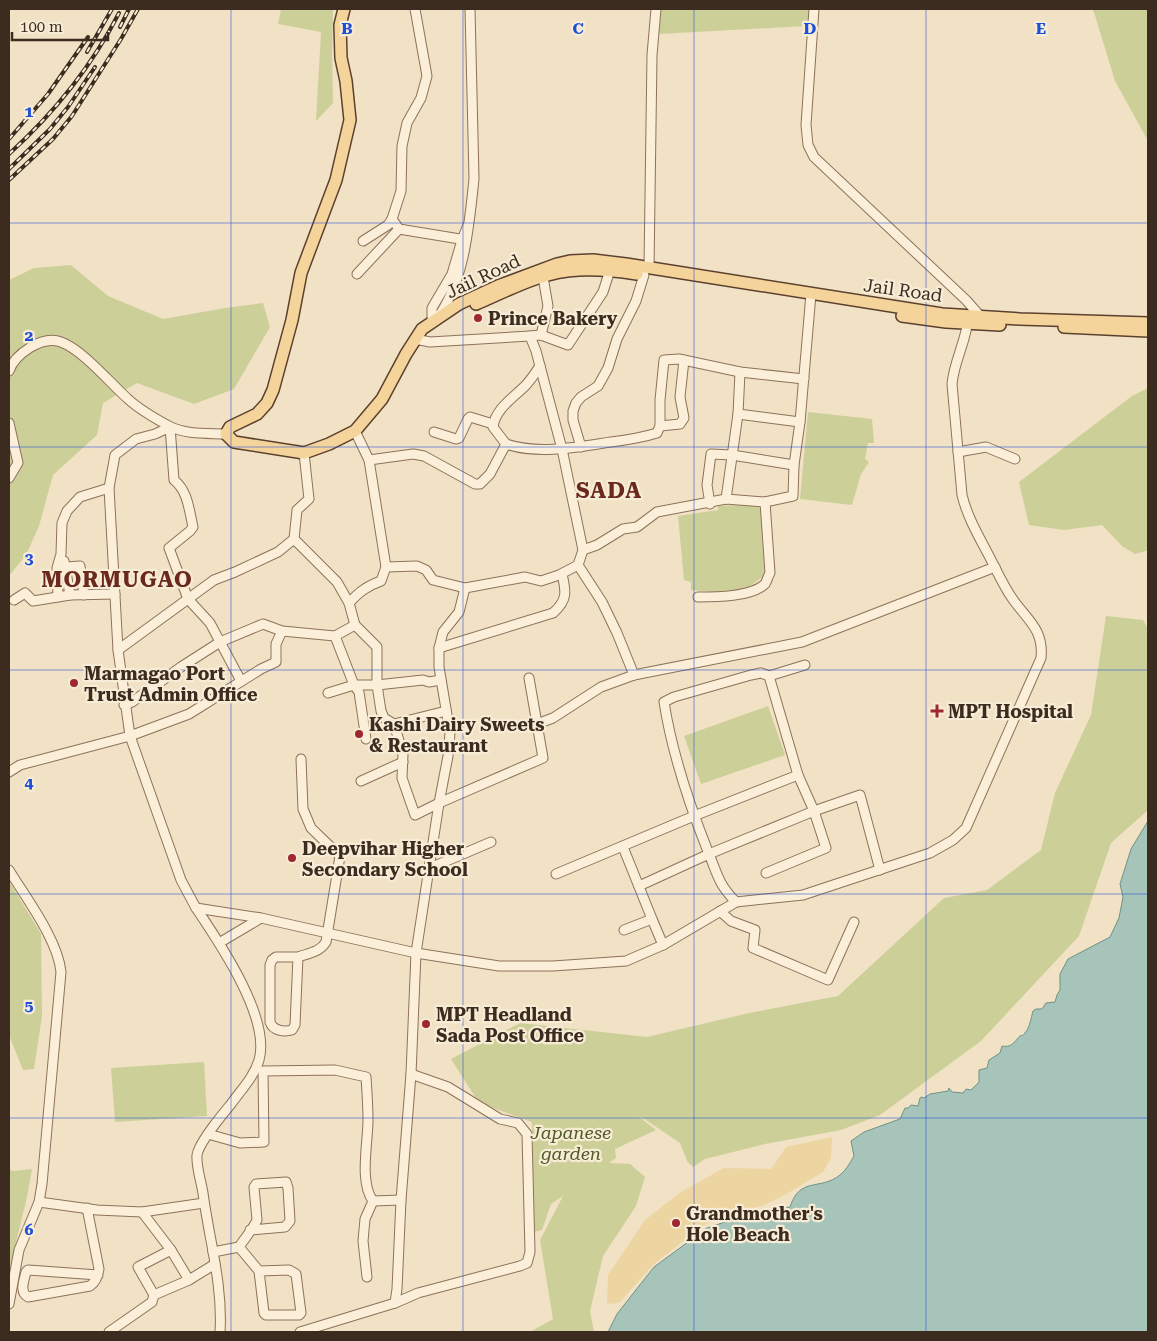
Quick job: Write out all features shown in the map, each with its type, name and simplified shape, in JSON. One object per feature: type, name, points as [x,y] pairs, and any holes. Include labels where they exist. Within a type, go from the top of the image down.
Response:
[{"type":"main road","points":[[344,9],[340,25],[350,120],[336,180],[301,273],[292,320],[274,390],[267,404],[257,414],[230,427],[226,434],[234,442],[304,453],[355,431],[382,399],[422,329],[436,320]]},
{"type":"main road","name":"Jail Road","points":[[436,320],[459,304],[545,267],[593,260],[647,272],[811,298],[912,318],[1148,331]]},
{"type":"main road","name":"Jail Road","points":[[436,320],[442,320],[461,310],[543,277],[562,272],[610,270],[647,272]]},
{"type":"main road","name":"Jail Road","points":[[982,321],[1148,323]]},
{"type":"street","points":[[363,241],[388,225],[392,219],[401,191],[402,146],[407,123],[420,98],[427,76],[415,9]]},
{"type":"street","points":[[436,320],[448,300],[458,275],[468,225],[474,179],[470,9]]},
{"type":"street","points":[[581,447],[573,420],[573,411],[576,403],[581,397],[598,386],[608,368],[617,339],[636,301],[647,272],[652,55],[656,9]]},
{"type":"street","points":[[814,9],[806,125],[808,145],[814,158],[966,300],[982,321]]},
{"type":"street","points":[[392,219],[399,229],[464,240]]},
{"type":"street","points":[[357,274],[399,229]]},
{"type":"street","points":[[415,339],[430,342],[542,335],[568,345],[602,292],[610,270]]},
{"type":"street","points":[[542,335],[548,306],[543,277]]},
{"type":"street","points":[[583,550],[598,545],[623,529],[636,527],[657,512],[710,504],[726,499],[765,502],[793,496],[794,465],[800,422],[811,298]]},
{"type":"street","points":[[196,908],[261,918],[416,953],[499,966],[553,966],[626,961],[663,945],[736,902],[803,895],[930,853],[953,840],[966,828],[1041,658],[1042,644],[1037,630],[1012,598],[966,511],[960,485],[952,384],[954,366],[965,339],[968,320]]},
{"type":"street","points":[[386,567],[417,566],[426,570],[433,580],[465,588],[525,578],[541,581],[562,574],[578,565],[583,550],[562,449],[530,336]]},
{"type":"street","points":[[9,371],[11,364],[28,349],[44,342],[59,341],[74,348],[130,401],[170,427],[183,432],[226,434]]},
{"type":"street","points":[[493,424],[493,427],[506,444],[533,448],[562,449],[643,438],[656,433],[660,426],[660,400],[664,360],[679,359],[740,372],[804,379]]},
{"type":"street","points":[[660,426],[680,424],[684,418],[680,397],[684,360]]},
{"type":"street","points":[[493,424],[509,400],[524,386],[540,366]]},
{"type":"street","points":[[726,499],[738,414],[740,372]]},
{"type":"street","points":[[738,414],[800,422]]},
{"type":"street","points":[[434,432],[456,439],[459,438],[470,417],[493,424]]},
{"type":"street","points":[[9,423],[18,462],[9,478]]},
{"type":"street","points":[[170,427],[155,434],[136,439],[114,456],[109,488],[118,650],[124,705],[130,736],[181,880],[246,992],[256,1017],[260,1041],[260,1058],[253,1075],[208,1134],[197,1155],[215,1264],[220,1332]]},
{"type":"street","points":[[170,427],[174,480],[182,486],[186,496],[193,528],[169,548],[188,599],[210,622],[241,682]]},
{"type":"street","points":[[349,603],[366,587],[380,581],[386,567],[369,460],[355,431]]},
{"type":"street","points":[[369,460],[413,454],[424,456],[475,484],[480,484],[490,474],[506,444]]},
{"type":"street","points":[[958,452],[986,448],[1015,459]]},
{"type":"street","points":[[118,650],[214,580],[278,552],[294,539],[297,510],[309,499],[304,453]]},
{"type":"street","points":[[710,504],[707,485],[711,454],[732,455],[794,465]]},
{"type":"street","points":[[58,596],[57,568],[61,554],[62,523],[68,511],[80,496],[109,488]]},
{"type":"street","points":[[698,597],[725,597],[754,590],[766,583],[770,573],[765,502]]},
{"type":"street","points":[[294,539],[337,582],[349,603],[355,625],[377,647],[378,685],[384,718],[394,724],[404,754],[402,778],[415,815],[543,758],[530,678]]},
{"type":"street","points":[[61,554],[66,567],[70,595]]},
{"type":"street","points":[[578,565],[609,618],[634,675]]},
{"type":"street","points":[[66,567],[80,566],[84,595]]},
{"type":"street","points":[[537,724],[553,718],[601,687],[634,675],[802,642],[995,567]]},
{"type":"street","points":[[439,648],[553,613],[562,606],[565,590],[562,574]]},
{"type":"street","points":[[395,1303],[411,1074],[416,953],[448,756],[450,733],[441,680],[439,648],[443,632],[459,612],[465,588]]},
{"type":"street","points":[[14,600],[25,593],[33,601],[58,596],[115,594]]},
{"type":"street","points":[[124,705],[132,702],[220,642],[263,624],[282,631],[336,636],[355,625]]},
{"type":"street","points":[[9,772],[20,765],[130,736],[189,714],[276,662],[276,644],[282,631]]},
{"type":"street","points":[[336,636],[358,692],[366,739]]},
{"type":"street","points":[[736,902],[724,890],[694,816],[669,738],[664,702],[674,697],[751,675],[760,673],[769,676],[805,665]]},
{"type":"street","points":[[766,873],[826,848],[814,811],[798,775],[769,676]]},
{"type":"street","points":[[328,692],[354,685],[441,680]]},
{"type":"street","points":[[394,724],[446,712]]},
{"type":"street","points":[[298,957],[295,1025],[292,1030],[276,1029],[272,1027],[270,1022],[270,965],[276,957],[298,957],[322,948],[328,932],[340,856],[311,828],[303,809],[301,759]]},
{"type":"street","points":[[361,781],[403,762]]},
{"type":"street","points":[[556,874],[798,775]]},
{"type":"street","points":[[639,886],[814,811],[860,795],[880,870]]},
{"type":"street","points":[[430,868],[491,842]]},
{"type":"street","points":[[623,846],[663,945]]},
{"type":"street","points":[[9,870],[54,944],[60,959],[61,972],[42,1184],[39,1202],[19,1250],[9,1304]]},
{"type":"street","points":[[720,911],[730,921],[755,930],[753,948],[828,980],[854,922]]},
{"type":"street","points":[[219,943],[261,918]]},
{"type":"street","points":[[624,930],[652,919]]},
{"type":"street","points":[[208,1134],[240,1143],[264,1142],[263,1071],[335,1070],[366,1077],[368,1121],[365,1180],[373,1201]]},
{"type":"street","points":[[300,1332],[395,1303],[418,1293],[520,1266],[527,1262],[530,1252],[527,1134],[518,1123],[500,1119],[448,1087],[411,1074]]},
{"type":"street","points":[[213,1252],[239,1246],[250,1230],[257,1220],[254,1187],[256,1184],[286,1182],[290,1221],[288,1224],[285,1227],[250,1230]]},
{"type":"street","points":[[373,1201],[401,1200]]},
{"type":"street","points":[[367,1277],[363,1241],[365,1219],[373,1201]]},
{"type":"street","points":[[39,1202],[142,1212],[204,1203]]},
{"type":"street","points":[[87,1208],[98,1263],[98,1275],[94,1283],[90,1286],[28,1297],[24,1296],[22,1291],[28,1270],[98,1275]]},
{"type":"street","points":[[142,1212],[171,1250],[189,1280]]},
{"type":"street","points":[[239,1246],[259,1271],[264,1313],[299,1315],[301,1313],[296,1274],[288,1270],[259,1271]]},
{"type":"street","points":[[108,1332],[152,1302],[154,1295],[138,1268],[171,1250]]},
{"type":"street","points":[[154,1295],[189,1280],[215,1264]]},
{"type":"green space","points":[[281,9],[333,9],[333,103],[316,121],[321,32],[278,24]]},
{"type":"green space","points":[[660,9],[809,9],[807,26],[658,34]]},
{"type":"green space","points":[[1093,9],[1148,9],[1148,141],[1115,81]]},
{"type":"green space","points":[[71,265],[108,296],[163,319],[263,303],[270,327],[234,389],[194,404],[137,383],[103,403],[97,435],[53,475],[39,526],[26,555],[9,576],[9,280],[34,268]]},
{"type":"green space","points":[[1148,388],[1148,549],[1135,554],[1122,546],[1102,525],[1064,530],[1029,525],[1019,482],[1132,396]]},
{"type":"green space","points":[[808,412],[872,419],[874,443],[868,443],[865,459],[869,462],[861,474],[852,505],[800,499]]},
{"type":"green space","points":[[760,504],[765,575],[749,587],[726,593],[691,590],[691,582],[684,580],[678,516],[718,510],[718,506]]},
{"type":"green space","name":"Japanese garden","points":[[1106,616],[1143,620],[1148,629],[1148,810],[1111,843],[1079,936],[981,1041],[880,1115],[841,1130],[765,1144],[705,1159],[693,1167],[687,1161],[680,1143],[638,1116],[656,1130],[615,1149],[616,1158],[609,1163],[630,1164],[645,1177],[636,1206],[603,1256],[590,1311],[594,1332],[530,1332],[553,1319],[540,1240],[563,1196],[551,1204],[542,1230],[534,1232],[532,1122],[479,1103],[451,1059],[520,1023],[647,1037],[749,1013],[838,996],[944,898],[987,890],[1041,850],[1055,793],[1091,715]]},
{"type":"green space","points":[[768,706],[785,755],[701,784],[684,736]]},
{"type":"green space","points":[[9,881],[41,934],[42,1016],[34,1069],[23,1070],[9,1035]]},
{"type":"green space","points":[[204,1062],[207,1116],[115,1122],[111,1068]]},
{"type":"green space","points":[[9,1169],[13,1171],[32,1169],[9,1271]]},
{"type":"sand","name":"Grandmother's Hole Beach","points":[[832,1137],[831,1158],[823,1172],[764,1205],[726,1215],[704,1225],[653,1265],[619,1303],[607,1304],[608,1275],[645,1220],[681,1192],[724,1168],[771,1169],[786,1147]]},
{"type":"water","points":[[1148,821],[1148,1332],[608,1332],[617,1314],[654,1267],[707,1228],[749,1217],[762,1211],[790,1207],[794,1197],[805,1187],[833,1180],[842,1173],[854,1156],[851,1141],[864,1132],[900,1119],[905,1108],[911,1105],[918,1106],[922,1097],[948,1091],[949,1088],[952,1092],[963,1093],[966,1089],[971,1090],[979,1082],[979,1070],[987,1068],[989,1060],[1000,1053],[1002,1046],[1012,1045],[1025,1033],[1033,1011],[1042,1009],[1046,1003],[1055,1002],[1060,990],[1060,974],[1068,959],[1110,937],[1119,918],[1123,897],[1120,884],[1131,849]]},
{"type":"railway","points":[[87,52],[112,9]]},
{"type":"railway","points":[[120,27],[129,9]]},
{"type":"railway","points":[[9,180],[53,139],[72,116],[138,9]]},
{"type":"railway","points":[[9,154],[56,106],[97,52],[119,13]]},
{"type":"railway","points":[[9,139],[48,94],[88,37]]},
{"type":"railway","points":[[9,169],[50,129],[68,107],[95,67]]},
{"type":"place","name":"Prince Bakery","points":[[478,318]]},
{"type":"place","name":"Marmagao Port Trust Admin Office","points":[[74,683]]},
{"type":"place","name":"MPT Hospital","points":[[937,711]]},
{"type":"place","name":"Kashi Dairy Sweets & Restaurant","points":[[359,734]]},
{"type":"place","name":"Deepvihar Higher Secondary School","points":[[292,858]]},
{"type":"place","name":"MPT Headland Sada Post Office","points":[[426,1024]]},
{"type":"place","name":"Grandmother's Hole Beach","points":[[676,1223]]},
{"type":"district","name":"SADA","points":[[609,490]]},
{"type":"district","name":"MORMUGAO","points":[[117,579]]}]
